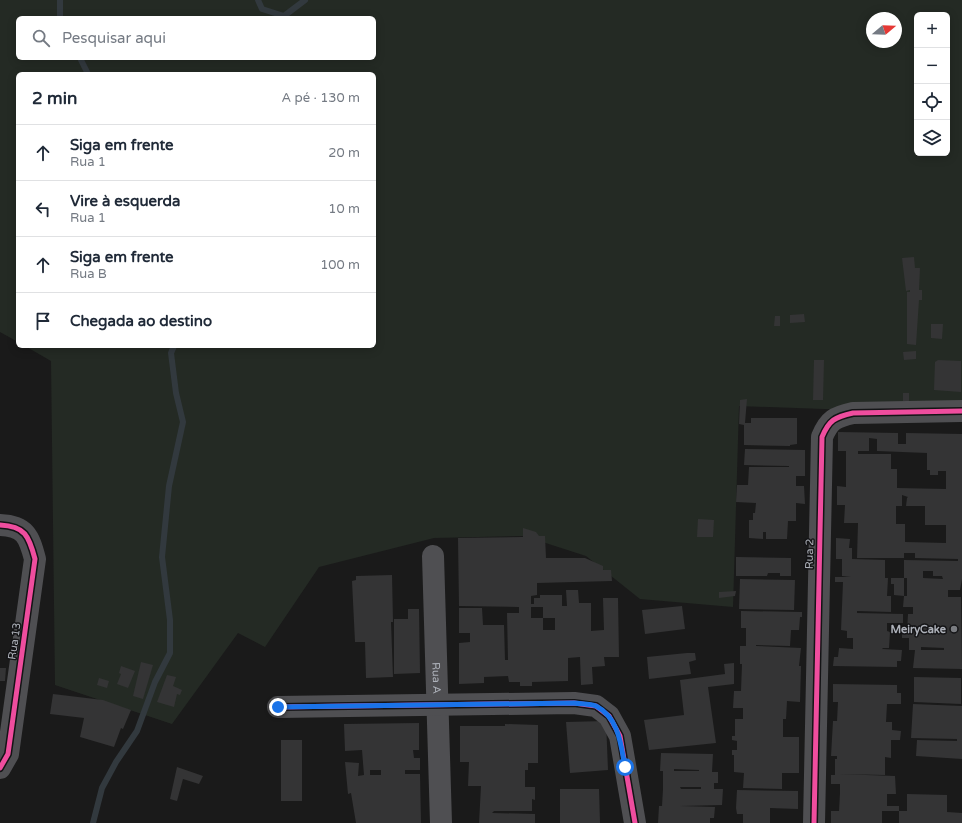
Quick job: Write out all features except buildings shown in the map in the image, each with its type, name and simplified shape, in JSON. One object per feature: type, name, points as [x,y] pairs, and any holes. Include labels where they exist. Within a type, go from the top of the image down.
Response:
[{"type":"street","name":"Rua 2","points":[[814,823],[822,437],[828,423],[841,416],[853,413],[962,411]]},
{"type":"street","name":"Rua 13","points":[[3,758],[35,559],[27,535],[22,530],[5,525]]},
{"type":"street","name":"Rua A","points":[[433,556],[439,704],[441,823]]},
{"type":"street","points":[[278,707],[574,703],[596,706],[609,716],[620,736],[636,823]]},
{"type":"shaded area","points":[[0,0],[962,0],[962,414],[739,406],[733,607],[640,599],[586,556],[524,536],[434,538],[319,567],[265,647],[238,633],[172,724],[55,685],[51,361],[28,348],[376,348],[376,72],[16,72],[16,341],[0,332]]},
{"type":"waterway","points":[[60,0],[60,16]]},
{"type":"waterway","points":[[258,0],[262,9],[284,16],[305,0]]},
{"type":"waterway","points":[[81,60],[87,72]]},
{"type":"waterway","points":[[93,823],[102,788],[116,762],[137,731],[155,682],[170,653],[170,620],[162,557],[169,486],[183,422],[176,393],[171,353],[173,348]]},
{"type":"cycle path","points":[[814,823],[822,437],[827,427],[833,420],[853,413],[962,411]]},
{"type":"cycle path","points":[[0,525],[15,528],[25,534],[31,544],[35,559],[8,754],[0,768]]},
{"type":"cycle path","points":[[278,707],[574,703],[596,706],[609,716],[620,736],[635,823]]},
{"type":"place","name":"MeiryCake","points":[[954,629]]},
{"type":"route","points":[[278,707],[574,703],[596,706],[609,716],[620,736],[625,767]]}]
